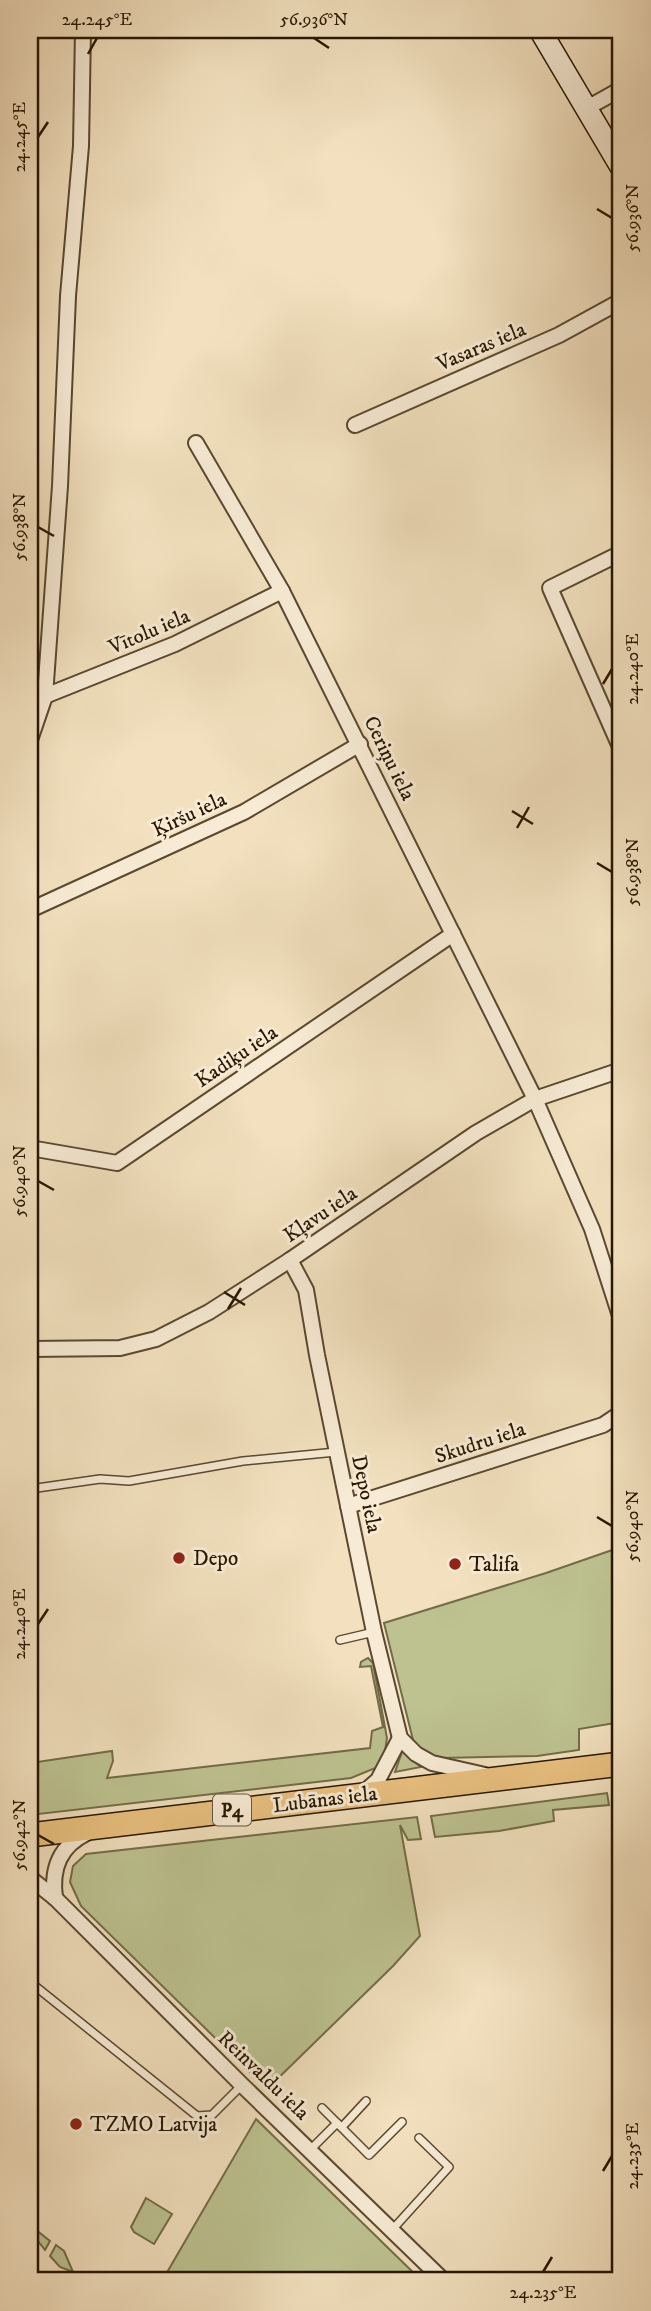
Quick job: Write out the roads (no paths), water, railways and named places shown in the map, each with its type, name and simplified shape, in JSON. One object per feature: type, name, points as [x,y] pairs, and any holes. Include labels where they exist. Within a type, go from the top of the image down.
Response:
[{"type":"main road","name":"Lubānas iela","points":[[30,1835],[621,1765]]},
{"type":"street","points":[[30,740],[46,696],[60,486],[68,296],[80,146],[83,30]]},
{"type":"street","points":[[540,30],[621,167]]},
{"type":"street","points":[[587,108],[621,89]]},
{"type":"street","name":"Vasaras iela","points":[[355,425],[559,335],[621,301]]},
{"type":"street","name":"Ceriņu iela","points":[[196,443],[282,591],[535,1099]]},
{"type":"street","points":[[621,553],[550,588],[621,749]]},
{"type":"street","name":"Vītolu iela","points":[[46,696],[175,644],[282,591]]},
{"type":"street","points":[[30,687],[46,696]]},
{"type":"street","name":"Ķiršu iela","points":[[30,910],[244,812],[360,744]]},
{"type":"street","name":"Kadiķu iela","points":[[30,1149],[117,1163],[453,933]]},
{"type":"street","name":"Kļavu iela","points":[[30,1349],[120,1348],[156,1339],[209,1312],[290,1260],[476,1133],[535,1099],[621,1070]]},
{"type":"street","points":[[535,1099],[592,1229],[621,1319]]},
{"type":"street","name":"Depo iela","points":[[290,1260],[306,1290],[374,1632],[400,1738]]},
{"type":"street","name":"Skudru iela","points":[[348,1506],[603,1425],[621,1413]]},
{"type":"street","points":[[361,1795],[378,1780],[400,1738],[416,1754],[432,1762],[496,1779]]},
{"type":"street","points":[[55,1898],[53,1879],[57,1863],[73,1840],[102,1826]]},
{"type":"street","name":"Reinvaldu iela","points":[[30,1878],[55,1898],[444,2281]]},
{"type":"lane","points":[[30,1489],[100,1479],[129,1481],[243,1461],[337,1452]]},
{"type":"lane","points":[[340,1640],[374,1632]]},
{"type":"lane","points":[[30,1982],[197,2116],[212,2115],[242,2085]]},
{"type":"lane","points":[[310,2150],[366,2101]]},
{"type":"lane","points":[[322,2108],[369,2155],[402,2122]]},
{"type":"lane","points":[[392,2231],[449,2167],[419,2138]]},
{"type":"place","name":"Depo","points":[[179,1558]]},
{"type":"place","name":"Talifa","points":[[455,1564]]},
{"type":"place","name":"TZMO Latvija","points":[[76,2124]]}]
